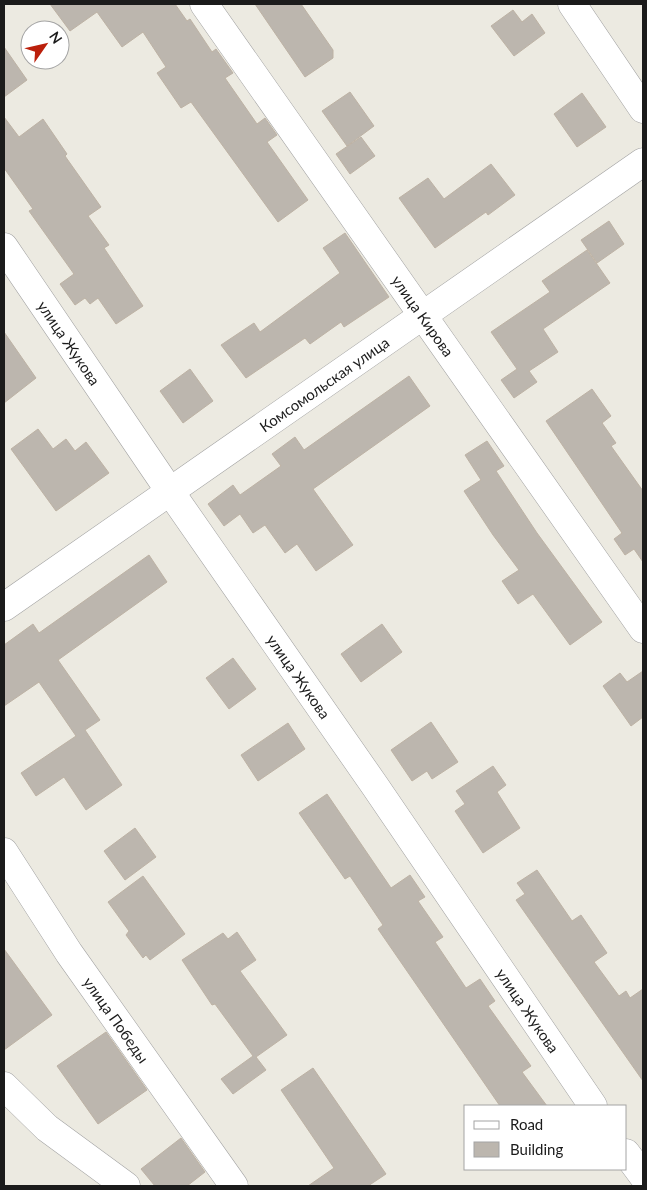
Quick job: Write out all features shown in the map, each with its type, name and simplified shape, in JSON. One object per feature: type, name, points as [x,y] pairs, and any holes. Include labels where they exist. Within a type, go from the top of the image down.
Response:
[{"type":"street","name":"улица Кирова","points":[[204,4],[643,629]]},
{"type":"street","points":[[572,4],[643,109]]},
{"type":"street","name":"Комсомольская улица","points":[[4,607],[169,490],[643,162]]},
{"type":"street","name":"улица Жукова","points":[[4,248],[592,1105]]},
{"type":"street","name":"улица Победы","points":[[4,852],[69,953],[234,1186]]},
{"type":"street","points":[[4,1086],[47,1128],[126,1186]]},
{"type":"street","points":[[627,1153],[643,1176]]},
{"type":"building","points":[[50,4],[175,4],[187,21],[190,19],[212,52],[216,49],[233,73],[225,78],[257,124],[265,118],[277,135],[267,142],[308,200],[278,222],[191,102],[181,108],[157,73],[166,67],[143,32],[122,47],[97,12],[70,31],[70,20],[62,20]]},
{"type":"building","points":[[255,4],[301,4],[333,50],[333,58],[305,77]]},
{"type":"building","points":[[513,10],[522,22],[532,14],[545,33],[514,56],[491,26]]},
{"type":"building","points":[[4,47],[27,80],[4,97]]},
{"type":"building","points":[[350,92],[374,126],[347,146],[322,111]]},
{"type":"building","points":[[582,93],[606,127],[577,147],[554,114]]},
{"type":"building","points":[[4,117],[19,137],[43,119],[67,154],[65,156],[101,207],[88,216],[109,245],[104,248],[143,306],[116,324],[98,298],[90,304],[85,298],[75,305],[60,284],[74,274],[29,211],[33,209],[4,168]]},
{"type":"building","points":[[361,137],[375,156],[350,174],[336,154]]},
{"type":"building","points":[[491,164],[515,195],[488,215],[486,212],[435,248],[399,198],[428,178],[444,199]]},
{"type":"building","points":[[609,221],[624,244],[597,263],[581,240]]},
{"type":"building","points":[[345,233],[389,297],[344,327],[341,322],[310,344],[305,338],[246,378],[221,345],[254,323],[260,332],[340,273],[323,248]]},
{"type":"building","points":[[587,250],[610,283],[543,329],[558,352],[529,371],[537,382],[514,398],[501,380],[517,369],[491,332],[550,292],[542,281]]},
{"type":"building","points":[[4,332],[36,378],[4,403]]},
{"type":"building","points":[[190,369],[213,401],[183,423],[160,391]]},
{"type":"building","points":[[409,376],[430,406],[313,489],[353,545],[316,571],[297,544],[285,553],[265,525],[253,533],[240,514],[224,526],[208,504],[233,485],[240,495],[281,466],[272,454],[295,437],[304,450]]},
{"type":"building","points":[[592,389],[611,416],[602,423],[616,443],[611,446],[643,491],[643,562],[634,549],[625,555],[614,539],[622,533],[546,421]]},
{"type":"building","points":[[38,429],[53,449],[66,439],[75,451],[86,442],[109,473],[56,511],[11,449]]},
{"type":"building","points":[[487,441],[504,466],[496,471],[537,533],[602,622],[570,645],[533,594],[518,604],[502,581],[519,570],[464,491],[481,480],[465,455]]},
{"type":"building","points":[[149,555],[167,582],[58,660],[100,720],[85,730],[122,785],[86,810],[64,777],[36,796],[21,773],[76,736],[39,682],[4,706],[4,645],[33,624],[39,633]]},
{"type":"building","points":[[382,624],[402,652],[361,682],[341,654]]},
{"type":"building","points":[[233,658],[256,689],[229,709],[206,678]]},
{"type":"building","points":[[643,671],[643,717],[631,726],[603,686],[620,673],[627,682]]},
{"type":"building","points":[[431,722],[458,762],[432,779],[427,771],[412,781],[391,750]]},
{"type":"building","points":[[288,723],[305,749],[258,781],[241,755]]},
{"type":"building","points":[[493,766],[506,785],[497,792],[520,828],[483,853],[455,811],[465,804],[456,791]]},
{"type":"building","points":[[327,794],[391,888],[410,875],[425,897],[418,901],[443,937],[435,942],[466,988],[480,979],[495,1001],[488,1006],[531,1066],[522,1072],[546,1105],[499,1105],[378,929],[383,925],[350,876],[345,879],[299,813]]},
{"type":"building","points":[[135,828],[156,857],[125,880],[104,851]]},
{"type":"building","points":[[537,870],[572,921],[581,915],[607,953],[594,962],[619,996],[626,991],[630,998],[643,989],[643,1081],[516,900],[525,894],[517,883]]},
{"type":"building","points":[[143,876],[185,934],[150,960],[146,955],[143,958],[126,935],[129,931],[108,902]]},
{"type":"building","points":[[237,932],[256,960],[240,971],[287,1035],[256,1057],[266,1070],[233,1094],[221,1079],[253,1056],[215,1004],[212,1005],[182,960],[223,933],[228,939]]},
{"type":"building","points":[[4,949],[52,1015],[4,1050]]},
{"type":"building","points":[[106,1032],[147,1090],[98,1124],[57,1066]]},
{"type":"building","points":[[313,1068],[386,1174],[368,1186],[308,1186],[334,1168],[281,1090]]},
{"type":"building","points":[[181,1138],[205,1172],[187,1186],[155,1186],[141,1169]]}]
